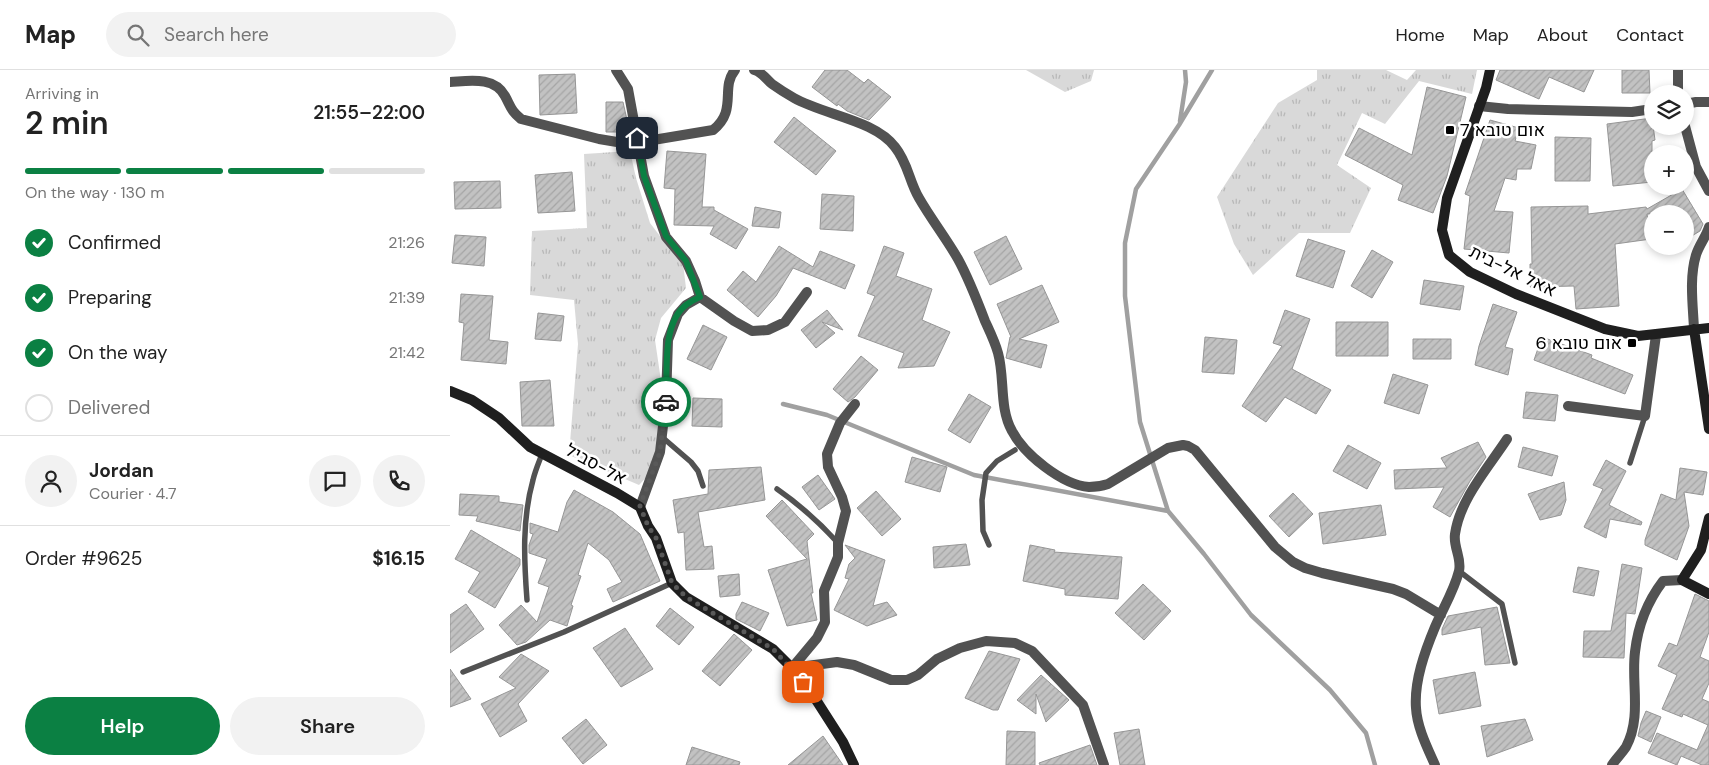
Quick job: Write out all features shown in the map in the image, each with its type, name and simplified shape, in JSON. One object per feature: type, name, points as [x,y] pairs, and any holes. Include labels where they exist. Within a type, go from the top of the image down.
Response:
[{"type":"street","points":[[616,70],[628,89],[644,176],[666,236],[686,261],[700,297],[752,331],[768,330],[785,322],[808,292]]},
{"type":"street","points":[[450,82],[481,81],[498,86],[512,112],[521,119],[599,140],[638,144],[713,130],[721,123],[727,113],[730,79],[735,70]]},
{"type":"street","points":[[754,70],[758,71],[794,99],[879,131],[906,162],[916,192],[958,260],[974,292],[998,353],[1007,419],[1011,430],[1022,446],[1055,474],[1081,486],[1099,486],[1108,484],[1168,448],[1182,445],[1188,446],[1195,450],[1282,554],[1305,568],[1314,571],[1406,594],[1441,615]]},
{"type":"street","name":"אאל אל-בית","points":[[1490,70],[1447,198],[1442,230],[1449,255],[1470,272],[1516,294],[1605,329],[1638,336],[1709,328]]},
{"type":"street","points":[[1678,70],[1678,85]]},
{"type":"street","points":[[1694,102],[1709,102]]},
{"type":"street","points":[[1479,106],[1593,112],[1644,110]]},
{"type":"street","points":[[1687,135],[1696,167],[1709,191]]},
{"type":"street","points":[[1709,227],[1706,242],[1696,254],[1693,276],[1694,329],[1709,429]]},
{"type":"street","points":[[640,506],[660,452],[666,400],[668,340],[678,314],[686,305],[700,297]]},
{"type":"street","points":[[1568,406],[1645,416],[1656,334]]},
{"type":"street","name":"אל-סביל","points":[[450,391],[472,400],[499,418],[530,447],[640,506],[648,526],[656,538],[672,583],[686,597],[773,649],[792,668],[825,712],[854,765]]},
{"type":"street","points":[[792,668],[817,638],[826,622],[824,591],[838,557],[838,543],[846,511],[830,474],[827,454],[840,423],[855,404]]},
{"type":"street","points":[[1435,765],[1418,722],[1416,689],[1421,669],[1459,571],[1460,560],[1454,538],[1456,525],[1470,494],[1507,439]]},
{"type":"street","points":[[1682,580],[1701,550],[1709,518]]},
{"type":"street","points":[[1612,765],[1626,746],[1635,717],[1635,652],[1642,618],[1651,597],[1663,581],[1682,580],[1709,594]]},
{"type":"street","points":[[792,668],[837,662],[854,665],[891,680],[907,680],[918,675],[937,659],[960,648],[986,641],[1015,642],[1032,651],[1083,705],[1104,765]]},
{"type":"lane","points":[[1630,463],[1645,416]]},
{"type":"lane","points":[[662,437],[691,462],[698,471],[703,486]]},
{"type":"lane","points":[[989,545],[983,531],[982,500],[986,473],[997,461],[1015,450]]},
{"type":"lane","points":[[527,600],[524,565],[526,518],[533,479],[542,454]]},
{"type":"lane","points":[[777,489],[820,522],[838,543]]},
{"type":"lane","points":[[1459,571],[1502,604],[1516,663]]},
{"type":"lane","points":[[463,672],[564,632],[672,583]]},
{"type":"green space","points":[[1026,70],[1094,70],[1091,81],[1065,92]]},
{"type":"green space","points":[[1317,70],[1386,70],[1407,80],[1416,70],[1477,70],[1472,94],[1419,81],[1385,124],[1362,113],[1337,165],[1371,188],[1350,233],[1299,233],[1253,275],[1234,244],[1217,197],[1278,103],[1317,80]]},
{"type":"green space","points":[[630,151],[650,223],[683,263],[686,288],[661,318],[655,340],[664,426],[661,462],[639,485],[569,455],[578,344],[574,300],[530,295],[532,231],[587,228],[584,154]]},
{"type":"building","points":[[825,70],[847,70],[864,83],[868,79],[891,97],[869,120],[847,111],[838,104],[837,106],[812,87]]},
{"type":"building","points":[[1500,70],[1594,70],[1584,92],[1549,77],[1539,99],[1496,80]]},
{"type":"building","points":[[1622,70],[1649,70],[1650,85],[1644,85],[1644,93],[1622,93]]},
{"type":"building","points":[[575,74],[577,113],[540,115],[539,75]]},
{"type":"building","points":[[1427,87],[1466,97],[1447,176],[1433,213],[1398,200],[1403,185],[1345,155],[1359,128],[1412,155]]},
{"type":"building","points":[[606,102],[623,102],[627,120],[627,132],[606,132]]},
{"type":"building","points":[[794,117],[836,151],[816,175],[774,142]]},
{"type":"building","points":[[1644,119],[1644,135],[1654,135],[1655,140],[1652,141],[1652,145],[1644,145],[1644,183],[1613,186],[1607,124]]},
{"type":"building","points":[[1490,120],[1519,128],[1515,141],[1536,145],[1531,169],[1517,169],[1516,180],[1505,178],[1494,211],[1513,212],[1509,253],[1464,249],[1470,196],[1465,194]]},
{"type":"building","points":[[1555,137],[1591,138],[1590,181],[1555,181]]},
{"type":"building","points":[[667,151],[706,154],[702,207],[714,207],[714,210],[748,229],[736,249],[710,234],[714,226],[674,225],[675,189],[664,188]]},
{"type":"building","points":[[572,172],[575,211],[538,213],[535,175]]},
{"type":"building","points":[[500,181],[501,208],[455,209],[454,182]]},
{"type":"building","points":[[822,194],[854,196],[853,231],[820,229]]},
{"type":"building","points":[[1672,195],[1686,195],[1692,205],[1654,205]]},
{"type":"building","points":[[1588,206],[1588,214],[1644,207],[1644,240],[1615,244],[1619,306],[1576,309],[1574,286],[1530,287],[1530,264],[1532,264],[1531,207]]},
{"type":"building","points":[[755,207],[781,212],[779,228],[752,226]]},
{"type":"building","points":[[1694,209],[1703,224],[1700,231],[1694,235]]},
{"type":"building","points":[[455,235],[486,237],[484,266],[452,263]]},
{"type":"building","points":[[1006,236],[1022,269],[990,285],[974,252]]},
{"type":"building","points":[[1308,239],[1345,251],[1333,288],[1296,276]]},
{"type":"building","points":[[779,246],[813,267],[820,251],[855,265],[845,289],[793,268],[776,296],[758,317],[727,290],[743,271],[756,282]]},
{"type":"building","points":[[884,246],[904,253],[896,276],[932,289],[922,320],[950,332],[934,366],[898,368],[904,353],[858,336],[875,296],[867,293]]},
{"type":"building","points":[[1372,250],[1393,262],[1372,298],[1351,286]]},
{"type":"building","points":[[1424,280],[1464,286],[1460,310],[1420,304]]},
{"type":"building","points":[[1042,285],[1059,322],[1019,339],[1047,345],[1041,368],[1006,358],[1011,337],[997,304]]},
{"type":"building","points":[[461,294],[493,296],[489,340],[508,342],[506,364],[461,360],[464,323],[459,322]]},
{"type":"building","points":[[1493,304],[1517,312],[1505,347],[1513,349],[1508,375],[1475,365],[1479,346]]},
{"type":"building","points":[[827,310],[843,330],[822,322],[835,333],[816,348],[801,330]]},
{"type":"building","points":[[1285,310],[1310,319],[1292,369],[1331,390],[1316,414],[1285,397],[1266,422],[1242,406],[1282,346],[1273,343]]},
{"type":"building","points":[[538,313],[564,316],[561,341],[535,339]]},
{"type":"building","points":[[1336,322],[1388,322],[1388,356],[1336,356]]},
{"type":"building","points":[[703,325],[727,337],[711,370],[687,359]]},
{"type":"building","points":[[1205,337],[1237,340],[1234,374],[1202,372]]},
{"type":"building","points":[[1542,337],[1592,355],[1591,358],[1633,375],[1625,394],[1534,360]]},
{"type":"building","points":[[1413,339],[1451,339],[1451,359],[1413,359]]},
{"type":"building","points":[[861,356],[878,370],[855,397],[848,402],[833,389]]},
{"type":"building","points":[[1393,374],[1428,385],[1419,414],[1384,403]]},
{"type":"building","points":[[550,380],[554,426],[522,426],[520,382]]},
{"type":"building","points":[[1526,392],[1558,395],[1555,421],[1523,418]]},
{"type":"building","points":[[969,394],[991,407],[970,443],[948,430]]},
{"type":"building","points":[[693,398],[722,399],[722,427],[692,426]]},
{"type":"building","points":[[1478,442],[1486,457],[1450,517],[1433,507],[1444,487],[1395,489],[1394,470],[1447,468],[1441,458]]},
{"type":"building","points":[[1348,445],[1381,463],[1367,489],[1333,471]]},
{"type":"building","points":[[1523,447],[1558,456],[1552,476],[1518,467]]},
{"type":"building","points":[[912,457],[947,467],[940,492],[905,482]]},
{"type":"building","points":[[1606,460],[1626,471],[1609,505],[1642,522],[1641,525],[1610,519],[1606,538],[1584,527],[1603,489],[1593,485]]},
{"type":"building","points":[[761,467],[765,500],[698,512],[704,547],[712,546],[714,569],[686,570],[684,532],[678,533],[673,500],[708,494],[709,470]]},
{"type":"building","points":[[1680,468],[1707,472],[1703,495],[1684,492],[1689,526],[1677,560],[1645,545],[1645,540],[1661,494],[1676,500]]},
{"type":"building","points":[[818,475],[835,499],[819,510],[802,487]]},
{"type":"building","points":[[1564,482],[1566,500],[1561,515],[1540,520],[1528,494]]},
{"type":"building","points":[[574,490],[613,512],[640,534],[660,581],[613,602],[607,589],[622,582],[609,560],[588,543],[578,575],[581,576],[571,605],[573,606],[567,626],[550,620],[526,642],[517,645],[499,625],[521,605],[537,622],[549,587],[538,583],[547,559],[529,553],[529,545],[533,534],[530,533],[530,523],[558,532],[567,502]]},
{"type":"building","points":[[876,491],[901,519],[882,536],[857,508]]},
{"type":"building","points":[[1293,493],[1313,514],[1289,537],[1269,516]]},
{"type":"building","points":[[460,494],[499,496],[499,502],[523,505],[520,531],[476,521],[478,516],[459,515]]},
{"type":"building","points":[[782,500],[814,534],[807,541],[813,593],[811,593],[817,620],[787,626],[768,570],[807,559],[766,516]]},
{"type":"building","points":[[1381,505],[1386,535],[1323,544],[1319,513]]},
{"type":"building","points":[[471,530],[520,559],[520,565],[495,608],[468,592],[480,572],[455,559]]},
{"type":"building","points":[[966,544],[970,565],[934,568],[933,547]]},
{"type":"building","points":[[845,545],[885,560],[873,606],[887,602],[897,615],[867,626],[834,610],[849,579],[845,578],[849,564],[855,558]]},
{"type":"building","points":[[1030,545],[1055,550],[1054,552],[1122,557],[1118,599],[1065,595],[1065,589],[1023,581]]},
{"type":"building","points":[[1622,564],[1642,568],[1635,614],[1626,613],[1624,658],[1583,657],[1584,631],[1611,631]]},
{"type":"building","points":[[1578,567],[1599,571],[1594,596],[1573,592]]},
{"type":"building","points":[[739,574],[740,595],[720,597],[718,576]]},
{"type":"building","points":[[1143,584],[1171,611],[1144,640],[1115,613]]},
{"type":"building","points":[[1695,594],[1709,601],[1709,632],[1700,657],[1709,661],[1709,683],[1702,699],[1709,702],[1709,765],[1702,765],[1681,756],[1677,765],[1648,753],[1657,733],[1697,750],[1708,725],[1683,714],[1682,717],[1662,709],[1677,675],[1658,666],[1669,643],[1677,646]]},
{"type":"building","points":[[742,602],[769,613],[760,631],[736,619],[736,614]]},
{"type":"building","points":[[466,604],[484,629],[450,653],[450,615]]},
{"type":"building","points":[[1497,607],[1510,663],[1485,665],[1481,627],[1442,635],[1442,629],[1448,616]]},
{"type":"building","points":[[670,608],[694,627],[679,645],[656,626]]},
{"type":"building","points":[[625,628],[653,669],[621,687],[593,648]]},
{"type":"building","points":[[734,634],[752,650],[720,686],[702,671]]},
{"type":"building","points":[[989,651],[1020,659],[998,710],[993,710],[965,698]]},
{"type":"building","points":[[521,654],[549,671],[518,704],[527,721],[500,737],[481,704],[516,688],[499,677]]},
{"type":"building","points":[[450,669],[471,699],[450,707]]},
{"type":"building","points":[[1475,672],[1481,706],[1439,714],[1433,680]]},
{"type":"building","points":[[1041,675],[1069,700],[1046,722],[1036,694],[1036,714],[1017,700]]},
{"type":"building","points":[[1646,711],[1661,717],[1651,742],[1638,736]]},
{"type":"building","points":[[586,719],[607,745],[583,764],[562,738]]},
{"type":"building","points":[[1525,719],[1533,740],[1487,757],[1481,726]]},
{"type":"building","points":[[1139,729],[1145,765],[1120,765],[1114,733]]},
{"type":"building","points":[[1007,731],[1035,732],[1035,765],[1006,765]]},
{"type":"building","points":[[823,736],[843,765],[788,765]]},
{"type":"building","points":[[1090,745],[1097,765],[1040,765],[1039,763]]},
{"type":"building","points":[[692,747],[740,762],[739,765],[686,765]]},
{"type":"waterway","points":[[1180,121],[1186,82],[1185,70]]},
{"type":"waterway","points":[[1212,70],[1179,125],[1136,189],[1125,243],[1125,296],[1140,422],[1168,511],[1251,615],[1330,690],[1366,733],[1375,765]]},
{"type":"waterway","points":[[783,404],[827,415],[974,475],[1168,511]]},
{"type":"way so far","points":[[666,402],[660,452],[652,479],[640,506],[648,526],[656,538],[672,583],[686,597],[773,649],[803,682]]},
{"type":"place","name":"אום טובא 7","points":[[1450,130]]},
{"type":"place","name":"אום טובא 6","points":[[1632,343]]},
{"type":"route","points":[[637,138],[644,176],[666,236],[686,261],[700,297],[686,305],[678,314],[672,327],[668,340],[666,402]]}]
